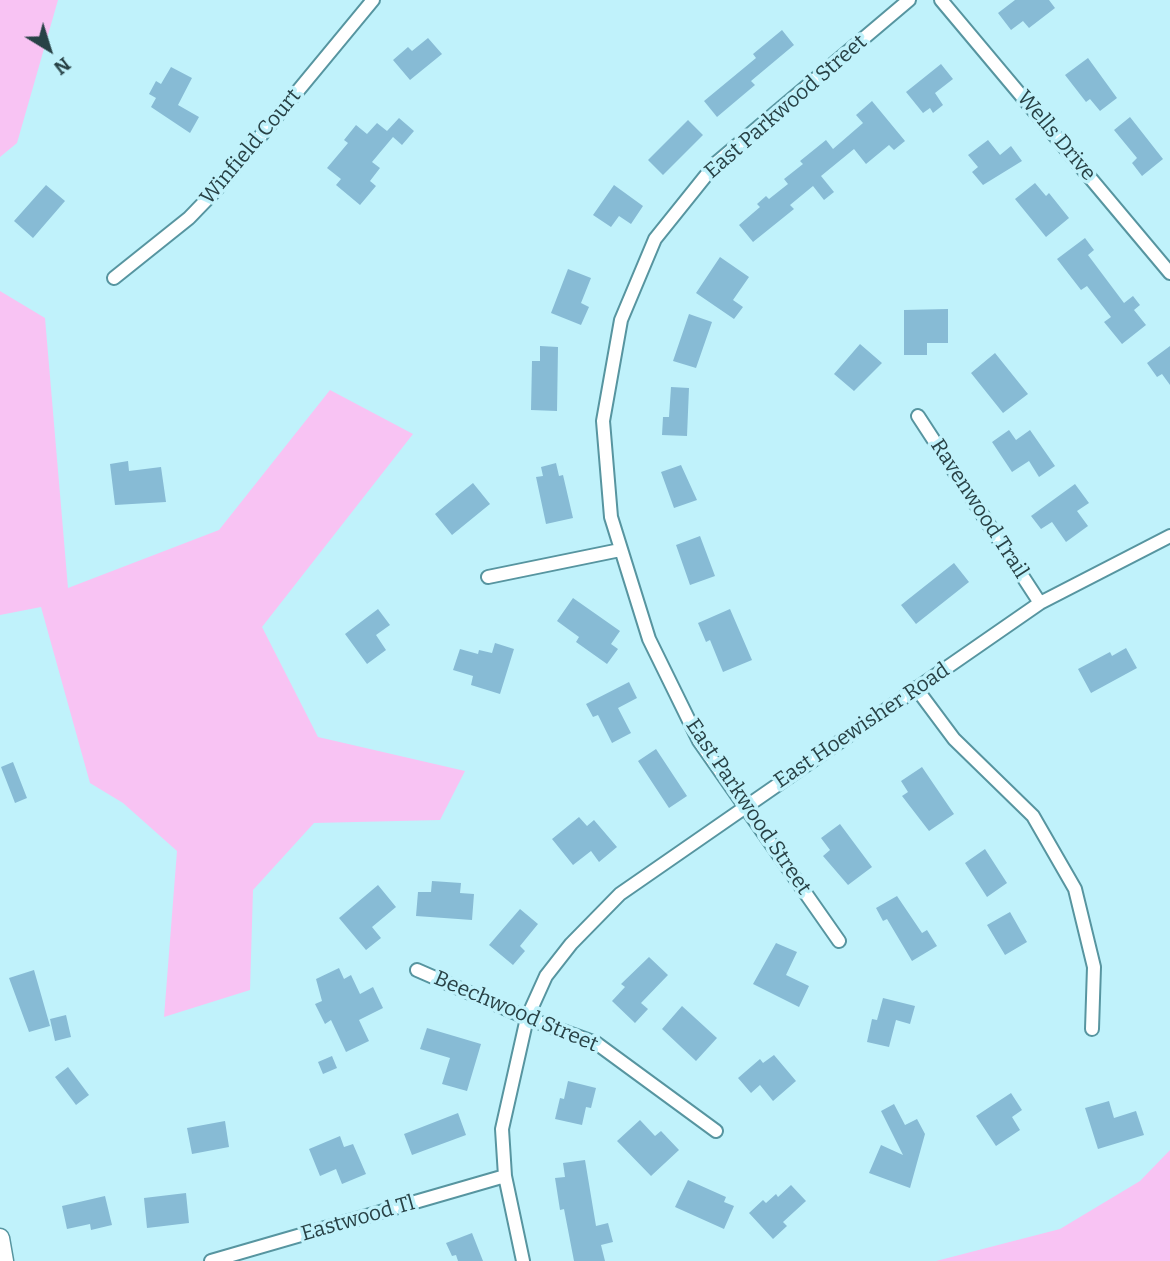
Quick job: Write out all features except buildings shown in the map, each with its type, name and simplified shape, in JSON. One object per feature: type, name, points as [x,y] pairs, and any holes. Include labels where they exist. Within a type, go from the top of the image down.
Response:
[{"type":"main road","points":[[0,1237],[4,1261]]},
{"type":"street","name":"Winfield Court","points":[[114,278],[189,218],[216,190],[373,0]]},
{"type":"street","name":"East Parkwood Street","points":[[839,941],[699,741],[649,639],[611,517],[603,421],[621,320],[655,239],[716,163],[909,0]]},
{"type":"street","name":"Wells Drive","points":[[941,0],[1170,273]]},
{"type":"street","name":"Ravenwood Trail","points":[[918,416],[1040,603]]},
{"type":"street","name":"East Hoewisher Road","points":[[523,1261],[505,1176],[502,1129],[527,1018],[546,976],[570,944],[620,894],[1040,603],[1170,536]]},
{"type":"street","points":[[488,578],[620,550]]},
{"type":"street","points":[[916,688],[954,739],[1033,816],[1075,889],[1094,967],[1092,1029]]},
{"type":"street","name":"Beechwood Street","points":[[417,970],[527,1018],[597,1043],[716,1131]]},
{"type":"street","name":"Eastwood Tl","points":[[211,1261],[505,1176]]},
{"type":"shaded area","points":[[0,0],[58,0],[17,143],[0,157]]},
{"type":"shaded area","points":[[0,291],[45,318],[68,588],[219,530],[330,390],[413,434],[262,627],[318,737],[465,771],[440,820],[314,823],[253,890],[250,990],[164,1017],[177,851],[123,803],[90,783],[41,607],[0,615]]},
{"type":"shaded area","points":[[1170,1150],[1170,1261],[936,1261],[1060,1229],[1140,1181]]}]
